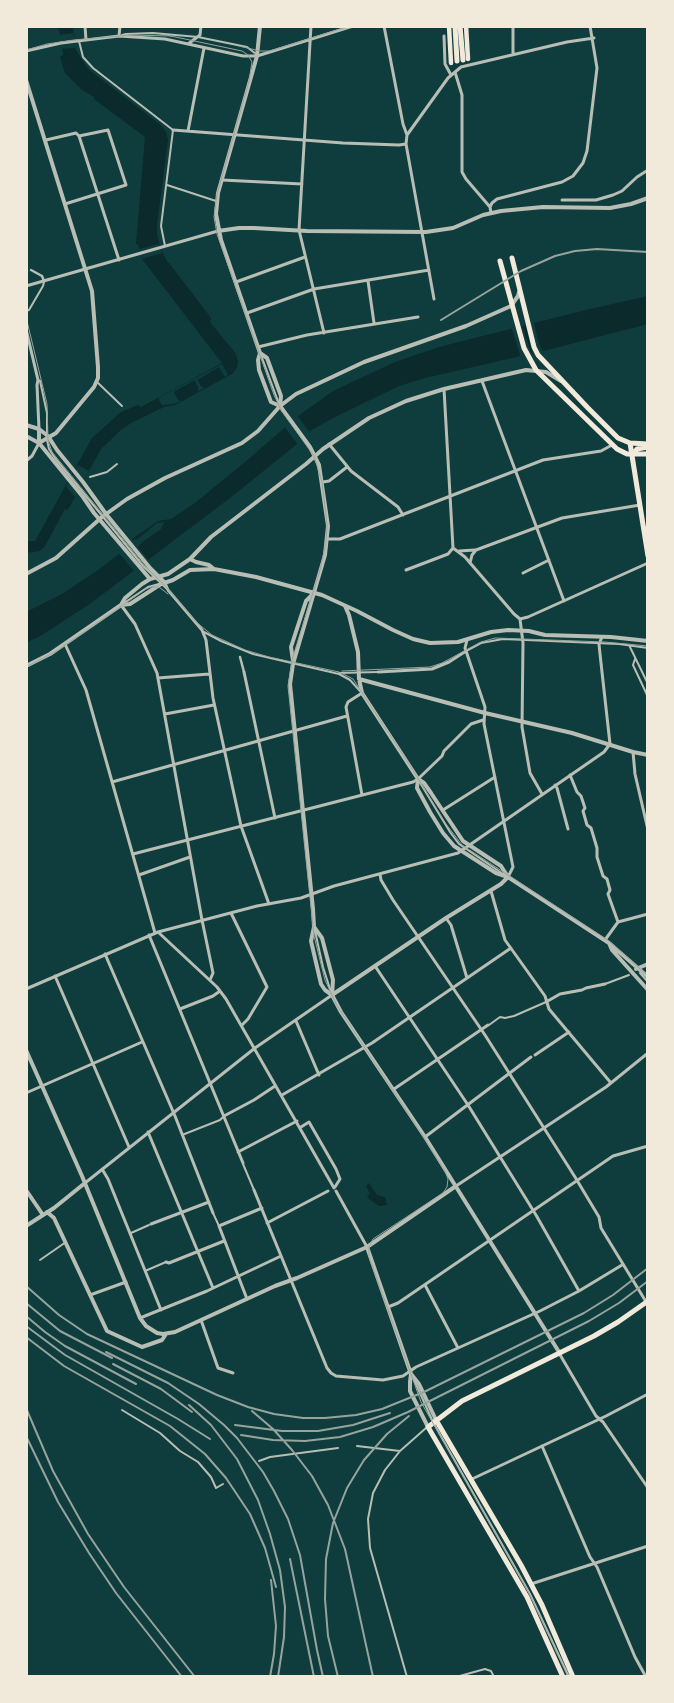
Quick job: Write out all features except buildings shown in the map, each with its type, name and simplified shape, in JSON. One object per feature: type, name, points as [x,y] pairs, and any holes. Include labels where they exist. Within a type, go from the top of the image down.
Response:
[{"type":"main road","points":[[449,26],[454,62]]},
{"type":"main road","points":[[454,62],[455,26]]},
{"type":"main road","points":[[460,26],[466,59]]},
{"type":"main road","points":[[466,26],[466,59]]},
{"type":"main road","points":[[512,258],[534,346],[538,355],[618,438],[630,443],[648,446]]},
{"type":"main road","points":[[500,261],[511,306],[527,356],[536,370],[612,445],[622,452],[648,454]]},
{"type":"main road","points":[[630,443],[648,556]]},
{"type":"main road","points":[[633,454],[637,449],[648,446]]},
{"type":"main road","points":[[571,1677],[542,1605],[528,1589],[428,1427],[462,1401],[611,1326],[647,1303]]},
{"type":"main road","points":[[435,1421],[472,1479],[528,1589],[563,1677]]},
{"type":"street","points":[[86,26],[86,40]]},
{"type":"street","points":[[119,36],[120,26]]},
{"type":"street","points":[[187,44],[201,34],[201,26]]},
{"type":"street","points":[[260,26],[257,56],[216,201],[216,219],[218,231],[260,353],[259,367],[271,402],[280,406],[315,455],[319,466],[327,516],[328,539],[293,664],[290,684],[312,894],[314,926],[311,940],[314,956],[323,988],[332,995],[394,1089],[491,1241],[599,1419],[648,1488]]},
{"type":"street","points":[[311,26],[299,230],[324,333]]},
{"type":"street","points":[[26,51],[59,43],[119,36],[154,38],[243,56],[257,56],[353,26]]},
{"type":"street","points":[[384,26],[403,124],[407,135],[406,144],[420,232],[434,300]]},
{"type":"street","points":[[513,26],[513,54]]},
{"type":"street","points":[[490,207],[495,200],[562,182],[573,176],[583,164],[587,151],[597,68],[594,38],[590,26]]},
{"type":"street","points":[[444,36],[445,64],[451,75]]},
{"type":"street","points":[[407,135],[451,75],[461,67],[567,42],[594,38]]},
{"type":"street","points":[[188,130],[204,48]]},
{"type":"street","points":[[455,72],[462,95],[462,172],[490,207],[491,213]]},
{"type":"street","points":[[26,80],[93,295],[98,367],[97,382],[91,391],[62,426],[39,443],[32,456],[26,461]]},
{"type":"street","points":[[46,140],[76,133],[79,136],[108,130],[126,185],[65,204]]},
{"type":"street","points":[[173,130],[347,143],[406,144]]},
{"type":"street","points":[[79,136],[119,260]]},
{"type":"street","points":[[562,200],[596,200],[613,195],[622,191],[648,170]]},
{"type":"street","points":[[222,180],[302,184]]},
{"type":"street","points":[[26,286],[218,231],[246,228],[420,232],[453,228],[491,213],[522,208],[610,208],[648,198]]},
{"type":"street","points":[[236,282],[305,257]]},
{"type":"street","points":[[31,270],[42,276],[44,281]]},
{"type":"street","points":[[246,313],[314,289],[428,270]]},
{"type":"street","points":[[368,281],[374,323]]},
{"type":"street","points":[[26,574],[56,558],[103,516],[127,499],[166,478],[242,443],[258,431],[280,406],[296,394],[355,366],[466,326],[511,306],[520,290]]},
{"type":"street","points":[[258,347],[373,325],[374,323],[418,317]]},
{"type":"street","points":[[26,329],[38,380],[39,443]]},
{"type":"street","points":[[260,353],[267,358],[281,396],[280,406]]},
{"type":"street","points":[[121,605],[130,604],[190,559],[211,537],[329,444],[354,427],[384,411],[406,401],[444,389],[526,370],[546,372],[567,386]]},
{"type":"street","points":[[482,381],[564,601]]},
{"type":"street","points":[[444,389],[446,395],[454,548],[470,563],[520,619],[523,640],[523,721],[531,776],[542,794]]},
{"type":"street","points":[[26,425],[39,429],[47,437],[83,482],[103,516],[122,540],[143,566],[160,581],[202,630],[206,640],[214,705],[240,826],[269,904]]},
{"type":"street","points":[[26,436],[39,443],[103,516],[143,566],[150,579]]},
{"type":"street","points":[[329,444],[347,467],[398,507],[404,515]]},
{"type":"street","points":[[328,539],[340,540],[542,460],[601,451],[612,445]]},
{"type":"street","points":[[322,482],[330,480],[347,467]]},
{"type":"street","points":[[458,551],[476,550],[567,516],[640,505]]},
{"type":"street","points":[[406,570],[448,554],[454,548]]},
{"type":"street","points":[[470,563],[472,555],[476,550]]},
{"type":"street","points":[[190,559],[209,565],[214,569]]},
{"type":"street","points":[[523,572],[549,560]]},
{"type":"street","points":[[520,619],[648,563]]},
{"type":"street","points":[[26,666],[50,654],[121,605],[125,598],[150,579],[160,581],[190,570],[214,569],[256,577],[333,599],[393,630],[424,642],[441,644],[467,640],[491,632],[522,630],[545,635],[611,637],[648,641]]},
{"type":"street","points":[[121,605],[142,638],[158,678],[213,973],[210,980]]},
{"type":"street","points":[[344,605],[349,615],[358,652],[358,678],[362,693],[418,779],[424,783],[464,841],[465,848],[496,873],[508,877],[605,940],[648,977]]},
{"type":"street","points":[[26,989],[157,932],[269,904],[301,898],[334,886],[453,855],[465,848],[604,752],[610,744],[599,644],[602,638]]},
{"type":"street","points":[[26,1226],[85,1183],[255,1048],[446,918],[501,884],[508,877],[513,867],[483,720],[485,707],[465,648],[467,640]]},
{"type":"street","points":[[65,644],[86,690],[157,932],[210,980],[226,999],[275,1086],[301,1127],[367,1246],[411,1373],[418,1381],[420,1391],[435,1421]]},
{"type":"street","points":[[378,672],[432,669],[449,662],[466,651]]},
{"type":"street","points":[[240,657],[260,741],[275,818]]},
{"type":"street","points":[[158,678],[209,674]]},
{"type":"street","points":[[358,678],[648,755]]},
{"type":"street","points":[[362,693],[347,704],[347,716],[362,795]]},
{"type":"street","points":[[165,714],[214,705]]},
{"type":"street","points":[[112,782],[347,716]]},
{"type":"street","points":[[133,854],[303,811],[418,779],[471,724],[483,720]]},
{"type":"street","points":[[633,752],[635,774],[648,830]]},
{"type":"street","points":[[570,775],[576,792],[581,796],[585,808],[583,811],[587,826],[591,828],[597,848],[597,857],[610,890],[608,894],[618,922]]},
{"type":"street","points":[[443,810],[495,777]]},
{"type":"street","points":[[418,779],[417,788],[430,812],[451,842],[501,866],[508,877]]},
{"type":"street","points":[[555,785],[568,830]]},
{"type":"street","points":[[139,875],[190,857]]},
{"type":"street","points":[[380,874],[381,880],[482,1029],[577,1180],[600,1217],[601,1228],[647,1303]]},
{"type":"street","points":[[490,891],[503,936],[545,996],[549,1009],[611,1083]]},
{"type":"street","points":[[231,913],[267,987],[242,1026]]},
{"type":"street","points":[[605,940],[618,922],[648,914]]},
{"type":"street","points":[[446,918],[451,925],[467,978]]},
{"type":"street","points":[[314,926],[322,938],[333,980],[332,995]]},
{"type":"street","points":[[149,935],[243,1164]]},
{"type":"street","points":[[609,943],[612,950],[631,973],[648,990]]},
{"type":"street","points":[[282,1095],[366,1047],[511,948]]},
{"type":"street","points":[[105,954],[173,1113],[213,1213]]},
{"type":"street","points":[[631,973],[637,968],[648,964]]},
{"type":"street","points":[[375,966],[439,1058],[534,1210],[578,1291]]},
{"type":"street","points":[[55,976],[129,1147]]},
{"type":"street","points":[[546,1002],[560,994],[605,984]]},
{"type":"street","points":[[180,1009],[213,996],[220,991]]},
{"type":"street","points":[[296,1021],[319,1075]]},
{"type":"street","points":[[394,1089],[488,1025]]},
{"type":"street","points":[[425,1137],[533,1056],[569,1032]]},
{"type":"street","points":[[26,1093],[142,1042]]},
{"type":"street","points":[[26,1050],[85,1183],[140,1318],[151,1331],[160,1334],[175,1332],[274,1286],[367,1246],[611,1083],[648,1053]]},
{"type":"street","points":[[224,1116],[275,1086]]},
{"type":"street","points":[[238,1152],[297,1121]]},
{"type":"street","points":[[301,1127],[309,1122],[336,1169],[340,1179],[335,1190]]},
{"type":"street","points":[[148,1132],[213,1288]]},
{"type":"street","points":[[388,1307],[398,1304],[614,1156],[648,1146]]},
{"type":"street","points":[[102,1169],[108,1179],[161,1310]]},
{"type":"street","points":[[26,1190],[43,1215]]},
{"type":"street","points":[[254,1190],[327,1368],[336,1376],[383,1380],[404,1376],[578,1291],[622,1264]]},
{"type":"street","points":[[267,1223],[328,1191]]},
{"type":"street","points":[[150,1225],[209,1202]]},
{"type":"street","points":[[248,1299],[219,1226],[262,1208]]},
{"type":"street","points":[[47,1212],[54,1218],[106,1329],[111,1334],[142,1347],[162,1340],[166,1334]]},
{"type":"street","points":[[166,1262],[169,1263],[224,1241]]},
{"type":"street","points":[[140,1318],[213,1288],[281,1256]]},
{"type":"street","points":[[90,1295],[126,1282]]},
{"type":"street","points":[[425,1285],[458,1348]]},
{"type":"street","points":[[201,1320],[218,1368],[233,1373]]},
{"type":"street","points":[[411,1373],[412,1396],[428,1427]]},
{"type":"street","points":[[472,1479],[648,1394]]},
{"type":"street","points":[[542,1446],[646,1677]]},
{"type":"street","points":[[528,1589],[594,1562],[648,1546]]},
{"type":"lane","points":[[119,36],[153,33],[198,37],[246,47],[257,56]]},
{"type":"lane","points":[[79,40],[83,57],[93,68],[173,130],[161,226],[163,248]]},
{"type":"lane","points":[[167,185],[216,201]]},
{"type":"lane","points":[[26,267],[31,270]]},
{"type":"lane","points":[[26,311],[29,310],[44,281]]},
{"type":"lane","points":[[38,380],[40,381],[47,413],[47,437],[52,454],[70,479]]},
{"type":"lane","points":[[97,382],[122,406]]},
{"type":"lane","points":[[90,477],[107,472],[117,464]]},
{"type":"lane","points":[[202,630],[243,651],[334,673],[350,680],[362,693]]},
{"type":"lane","points":[[466,651],[480,643],[491,640],[629,645],[648,648]]},
{"type":"lane","points":[[629,645],[648,684]]},
{"type":"lane","points":[[635,659],[633,665],[648,697]]},
{"type":"lane","points":[[334,673],[378,672]]},
{"type":"lane","points":[[637,968],[648,982]]},
{"type":"lane","points":[[605,984],[631,973]]},
{"type":"lane","points":[[488,1025],[500,1017],[514,1016],[546,1002]]},
{"type":"lane","points":[[182,1135],[220,1120],[224,1116]]},
{"type":"lane","points":[[243,1164],[254,1190]]},
{"type":"lane","points":[[328,1191],[335,1190]]},
{"type":"lane","points":[[213,1213],[219,1226]]},
{"type":"lane","points":[[129,1234],[150,1225]]},
{"type":"lane","points":[[40,1260],[66,1242]]},
{"type":"lane","points":[[145,1270],[166,1262]]},
{"type":"lane","points":[[122,1410],[162,1434],[180,1452],[197,1461],[216,1488],[223,1484]]},
{"type":"lane","points":[[435,1421],[528,1589]]},
{"type":"lane","points":[[407,1677],[373,1558],[368,1533],[369,1508],[375,1488],[385,1470],[400,1451],[428,1427]]},
{"type":"lane","points":[[357,1446],[400,1451]]},
{"type":"lane","points":[[259,1461],[272,1456],[338,1448]]},
{"type":"lane","points":[[456,1677],[483,1669],[491,1671],[494,1677]]},
{"type":"water","points":[[55,26],[73,26],[75,48],[88,69],[161,125],[166,132],[168,140],[157,224],[157,234],[161,249],[168,263],[211,318],[210,322],[236,354],[238,362],[237,368],[232,374],[175,405],[164,407],[122,429],[101,449],[69,508],[65,509],[45,546],[40,551],[26,553],[26,541],[35,541],[92,438],[121,412],[138,405],[141,407],[222,363],[142,259],[138,244],[136,244],[145,137],[94,99],[94,97],[82,90],[65,73],[60,57],[63,55],[59,29],[55,28]]},
{"type":"water","points":[[648,296],[648,324],[543,351],[425,378],[399,386],[333,418],[310,431],[297,444],[230,498],[91,603],[42,635],[26,643],[26,612],[62,594],[98,570],[119,554],[132,539],[158,521],[171,519],[195,503],[298,416],[333,391],[395,362],[439,347]]},
{"type":"water","points":[[369,1183],[377,1195],[385,1197],[387,1205],[379,1206],[369,1199],[367,1196],[370,1194],[366,1186]]},
{"type":"pier","points":[[73,33],[75,48],[60,49],[58,35]]},
{"type":"pier","points":[[159,244],[162,253],[142,259],[139,249]]},
{"type":"pier","points":[[533,320],[544,354],[533,356],[525,322]]},
{"type":"pier","points":[[521,323],[532,355],[521,358],[511,326]]},
{"type":"pier","points":[[222,364],[228,375],[225,377],[219,367],[197,380],[204,388],[194,394],[198,391],[195,381],[175,391],[174,393],[178,400],[181,401],[174,404],[162,405],[158,398]]},
{"type":"pier","points":[[296,414],[311,434],[299,446],[283,425]]},
{"type":"pier","points":[[78,465],[89,471],[75,497],[66,487]]},
{"type":"pier","points":[[164,522],[161,529],[138,547],[149,561],[135,572],[118,552],[130,538],[133,540],[138,539],[157,523]]},
{"type":"tram line","points":[[239,46],[260,51],[270,51],[350,26]]},
{"type":"tram line","points":[[26,50],[47,44],[74,40],[130,35],[172,36]]},
{"type":"tram line","points":[[166,35],[242,51],[248,55],[252,62],[249,81],[217,194],[214,217],[217,234],[274,395],[281,410],[314,456],[322,482],[327,525],[326,542],[320,570],[292,660],[288,686],[314,936],[325,980],[336,1004],[423,1136],[448,1179],[447,1187],[443,1193],[373,1239],[369,1247],[369,1257],[421,1402],[530,1595],[568,1677]]},
{"type":"tram line","points":[[26,317],[47,404],[48,440],[52,452],[144,565],[196,622],[212,635],[245,650],[339,672],[353,679],[446,824],[462,845],[609,941],[648,976]]},
{"type":"tram line","points":[[26,667],[55,652],[146,589],[159,587],[168,594]]},
{"type":"tram line","points":[[342,671],[430,667],[442,663],[481,642],[495,638],[605,642],[648,646]]},
{"type":"railway","points":[[441,320],[521,271],[555,256],[575,251],[597,249],[648,252]]},
{"type":"railway","points":[[26,1286],[59,1315],[87,1334],[217,1395],[248,1407],[274,1414],[303,1418],[325,1418],[356,1415],[382,1409],[424,1392],[584,1313],[613,1295],[648,1268]]},
{"type":"railway","points":[[241,1435],[273,1440],[305,1441],[340,1437],[373,1427],[408,1412],[589,1321],[619,1303],[648,1281]]},
{"type":"railway","points":[[26,1303],[60,1331],[112,1358]]},
{"type":"railway","points":[[26,1316],[65,1346],[136,1384]]},
{"type":"railway","points":[[26,1326],[65,1355],[210,1439]]},
{"type":"railway","points":[[26,1337],[64,1366],[170,1426],[205,1454],[226,1478],[250,1514],[265,1548],[276,1587]]},
{"type":"railway","points":[[106,1352],[168,1383],[199,1404],[237,1438],[263,1472],[288,1519],[300,1555],[323,1677]]},
{"type":"railway","points":[[113,1364],[161,1389],[192,1412]]},
{"type":"railway","points":[[189,1405],[211,1425],[237,1459],[258,1500],[270,1534],[280,1570],[285,1607],[284,1637],[278,1677]]},
{"type":"railway","points":[[26,1408],[53,1471],[88,1534],[124,1587],[195,1677]]},
{"type":"railway","points":[[252,1411],[273,1429],[292,1450],[312,1476],[328,1505],[345,1549],[373,1677]]},
{"type":"railway","points":[[235,1425],[282,1431],[318,1431],[353,1425],[390,1413]]},
{"type":"railway","points":[[338,1677],[328,1636],[325,1599],[326,1559],[333,1523],[347,1488],[364,1460],[387,1434],[409,1416]]},
{"type":"railway","points":[[26,1436],[58,1502],[89,1553],[116,1593],[182,1677]]},
{"type":"railway","points":[[290,1559],[314,1677]]},
{"type":"railway","points":[[270,1677],[276,1626],[271,1580]]}]
